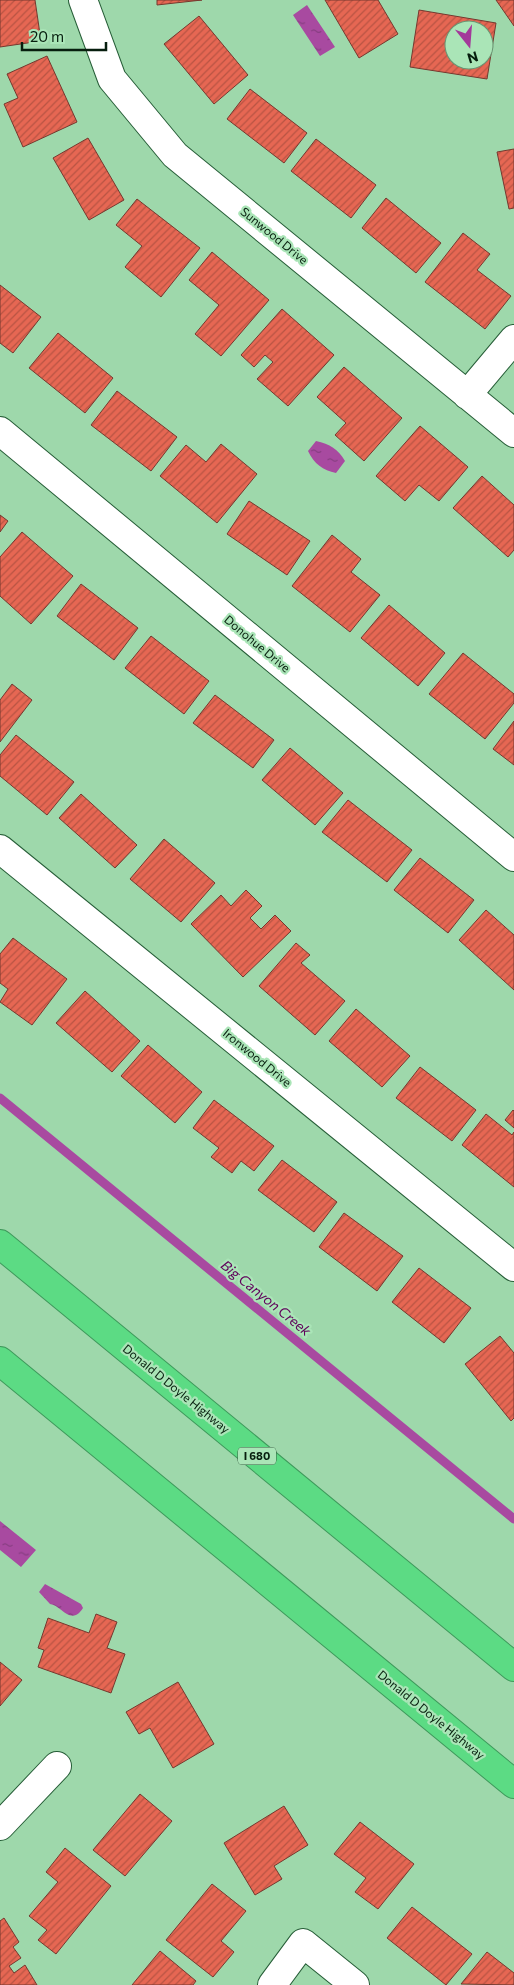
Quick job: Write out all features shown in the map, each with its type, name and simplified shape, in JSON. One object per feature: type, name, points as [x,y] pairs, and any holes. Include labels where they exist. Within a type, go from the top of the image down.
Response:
[{"type":"highway","name":"Donald D Doyle Highway","points":[[0,1244],[514,1667]]},
{"type":"highway","name":"Donald D Doyle Highway","points":[[0,1361],[514,1784]]},
{"type":"street","name":"Sunwood Drive","points":[[83,0],[112,78],[176,155],[514,433]]},
{"type":"street","points":[[467,396],[514,339]]},
{"type":"street","name":"Donohue Drive","points":[[0,430],[514,857]]},
{"type":"street","name":"Ironwood Drive","points":[[0,849],[514,1267]]},
{"type":"street","points":[[0,1826],[57,1766]]},
{"type":"street","points":[[272,1985],[303,1944],[356,1985]]},
{"type":"water","points":[[307,5],[335,47],[320,56],[293,15]]},
{"type":"water","points":[[316,441],[333,448],[345,461],[336,473],[319,466],[310,456],[308,451]]},
{"type":"water","points":[[0,1521],[36,1550],[21,1567],[0,1550]]},
{"type":"water","points":[[45,1584],[81,1604],[83,1608],[74,1616],[66,1614],[50,1604],[39,1592]]},
{"type":"building","points":[[0,0],[35,0],[41,41],[0,47]]},
{"type":"building","points":[[157,0],[202,0],[157,5]]},
{"type":"building","points":[[325,0],[378,0],[398,34],[359,58]]},
{"type":"building","points":[[496,0],[514,0],[514,26]]},
{"type":"building","points":[[419,10],[478,20],[444,20],[444,70],[488,70],[487,79],[410,67]]},
{"type":"building","points":[[199,16],[248,75],[214,104],[164,44]]},
{"type":"building","points":[[47,56],[77,122],[23,147],[4,104],[18,98],[7,74]]},
{"type":"building","points":[[250,89],[307,133],[284,163],[227,119]]},
{"type":"building","points":[[88,138],[124,200],[89,220],[53,158]]},
{"type":"building","points":[[316,139],[376,185],[351,218],[291,171]]},
{"type":"building","points":[[514,149],[514,208],[509,209],[497,152]]},
{"type":"building","points":[[386,198],[441,243],[416,273],[362,228]]},
{"type":"building","points":[[137,199],[200,248],[161,297],[125,267],[142,246],[116,225]]},
{"type":"building","points":[[463,233],[490,254],[477,270],[511,296],[485,329],[425,282]]},
{"type":"building","points":[[212,252],[269,300],[221,356],[195,334],[219,305],[189,280]]},
{"type":"building","points":[[0,285],[41,317],[13,353],[0,343]]},
{"type":"building","points":[[282,309],[334,355],[288,406],[257,379],[273,362],[265,355],[254,367],[241,355]]},
{"type":"building","points":[[58,333],[113,378],[85,413],[29,368]]},
{"type":"building","points":[[344,367],[402,418],[364,461],[335,435],[346,423],[317,397]]},
{"type":"building","points":[[117,391],[177,437],[151,471],[91,425]]},
{"type":"building","points":[[420,426],[468,467],[439,501],[419,485],[405,501],[376,476]]},
{"type":"building","points":[[221,444],[257,474],[217,523],[160,476],[186,445],[206,462]]},
{"type":"building","points":[[482,476],[514,505],[514,550],[508,557],[453,508]]},
{"type":"building","points":[[249,501],[310,541],[287,575],[227,534]]},
{"type":"building","points":[[0,515],[8,521],[0,532]]},
{"type":"building","points":[[22,532],[73,576],[31,624],[0,596],[0,557]]},
{"type":"building","points":[[332,535],[361,559],[351,572],[380,595],[350,632],[292,586]]},
{"type":"building","points":[[81,584],[138,628],[114,660],[57,616]]},
{"type":"building","points":[[389,605],[445,653],[418,686],[361,638]]},
{"type":"building","points":[[151,636],[209,681],[184,714],[125,668]]},
{"type":"building","points":[[463,653],[514,694],[514,703],[485,739],[429,694]]},
{"type":"building","points":[[12,684],[32,700],[0,742],[0,700]]},
{"type":"building","points":[[215,695],[274,740],[253,768],[193,723]]},
{"type":"building","points":[[514,721],[514,765],[493,749]]},
{"type":"building","points":[[16,735],[74,782],[47,815],[0,776],[0,755]]},
{"type":"building","points":[[290,748],[343,793],[315,825],[262,780]]},
{"type":"building","points":[[81,794],[137,845],[115,868],[59,818]]},
{"type":"building","points":[[348,800],[412,850],[387,882],[322,832]]},
{"type":"building","points":[[164,839],[215,883],[181,922],[130,879]]},
{"type":"building","points":[[420,858],[474,900],[448,933],[394,890]]},
{"type":"building","points":[[246,890],[262,906],[250,918],[261,929],[275,915],[291,931],[243,977],[191,924],[221,895],[231,906]]},
{"type":"building","points":[[486,910],[514,935],[514,990],[459,940]]},
{"type":"building","points":[[13,938],[67,979],[32,1025],[0,1002],[8,989],[0,983],[0,954]]},
{"type":"building","points":[[296,943],[310,955],[301,963],[345,1001],[315,1035],[259,986]]},
{"type":"building","points":[[85,991],[140,1041],[112,1072],[56,1023]]},
{"type":"building","points":[[356,1009],[410,1056],[382,1087],[329,1041]]},
{"type":"building","points":[[148,1045],[202,1092],[175,1123],[121,1076]]},
{"type":"building","points":[[420,1067],[476,1110],[452,1141],[396,1098]]},
{"type":"building","points":[[214,1100],[274,1146],[254,1171],[241,1161],[232,1173],[211,1157],[219,1148],[193,1128]]},
{"type":"building","points":[[514,1111],[514,1128],[505,1120]]},
{"type":"building","points":[[486,1114],[512,1135],[514,1132],[514,1187],[462,1145]]},
{"type":"building","points":[[282,1160],[337,1202],[314,1232],[258,1190]]},
{"type":"building","points":[[344,1213],[403,1256],[377,1291],[319,1247]]},
{"type":"building","points":[[419,1268],[471,1308],[444,1343],[392,1302]]},
{"type":"building","points":[[500,1336],[514,1353],[514,1418],[511,1421],[465,1364]]},
{"type":"building","points":[[96,1614],[117,1622],[107,1648],[125,1654],[111,1693],[38,1667],[44,1650],[38,1648],[48,1618],[89,1633]]},
{"type":"building","points":[[0,1662],[22,1680],[0,1706]]},
{"type":"building","points":[[178,1682],[214,1744],[173,1768],[150,1728],[139,1734],[126,1712]]},
{"type":"building","points":[[140,1794],[172,1821],[125,1876],[93,1850]]},
{"type":"building","points":[[284,1806],[308,1845],[274,1866],[282,1879],[255,1895],[224,1843]]},
{"type":"building","points":[[360,1822],[414,1864],[378,1909],[355,1892],[366,1878],[334,1854]]},
{"type":"building","points":[[65,1848],[111,1886],[56,1954],[38,1940],[47,1930],[29,1916],[58,1882],[46,1872]]},
{"type":"building","points":[[212,1884],[246,1911],[221,1941],[234,1952],[213,1977],[166,1940]]},
{"type":"building","points":[[412,1907],[472,1954],[446,1985],[387,1938]]},
{"type":"building","points":[[4,1918],[19,1942],[13,1947],[21,1958],[9,1966],[14,1973],[25,1965],[37,1985],[0,1985],[0,1921]]},
{"type":"building","points":[[160,1951],[196,1981],[193,1985],[132,1985]]},
{"type":"building","points":[[487,1952],[514,1973],[514,1985],[461,1984]]},
{"type":"waterway","name":"Big Canyon Creek","points":[[0,1098],[514,1519]]}]
